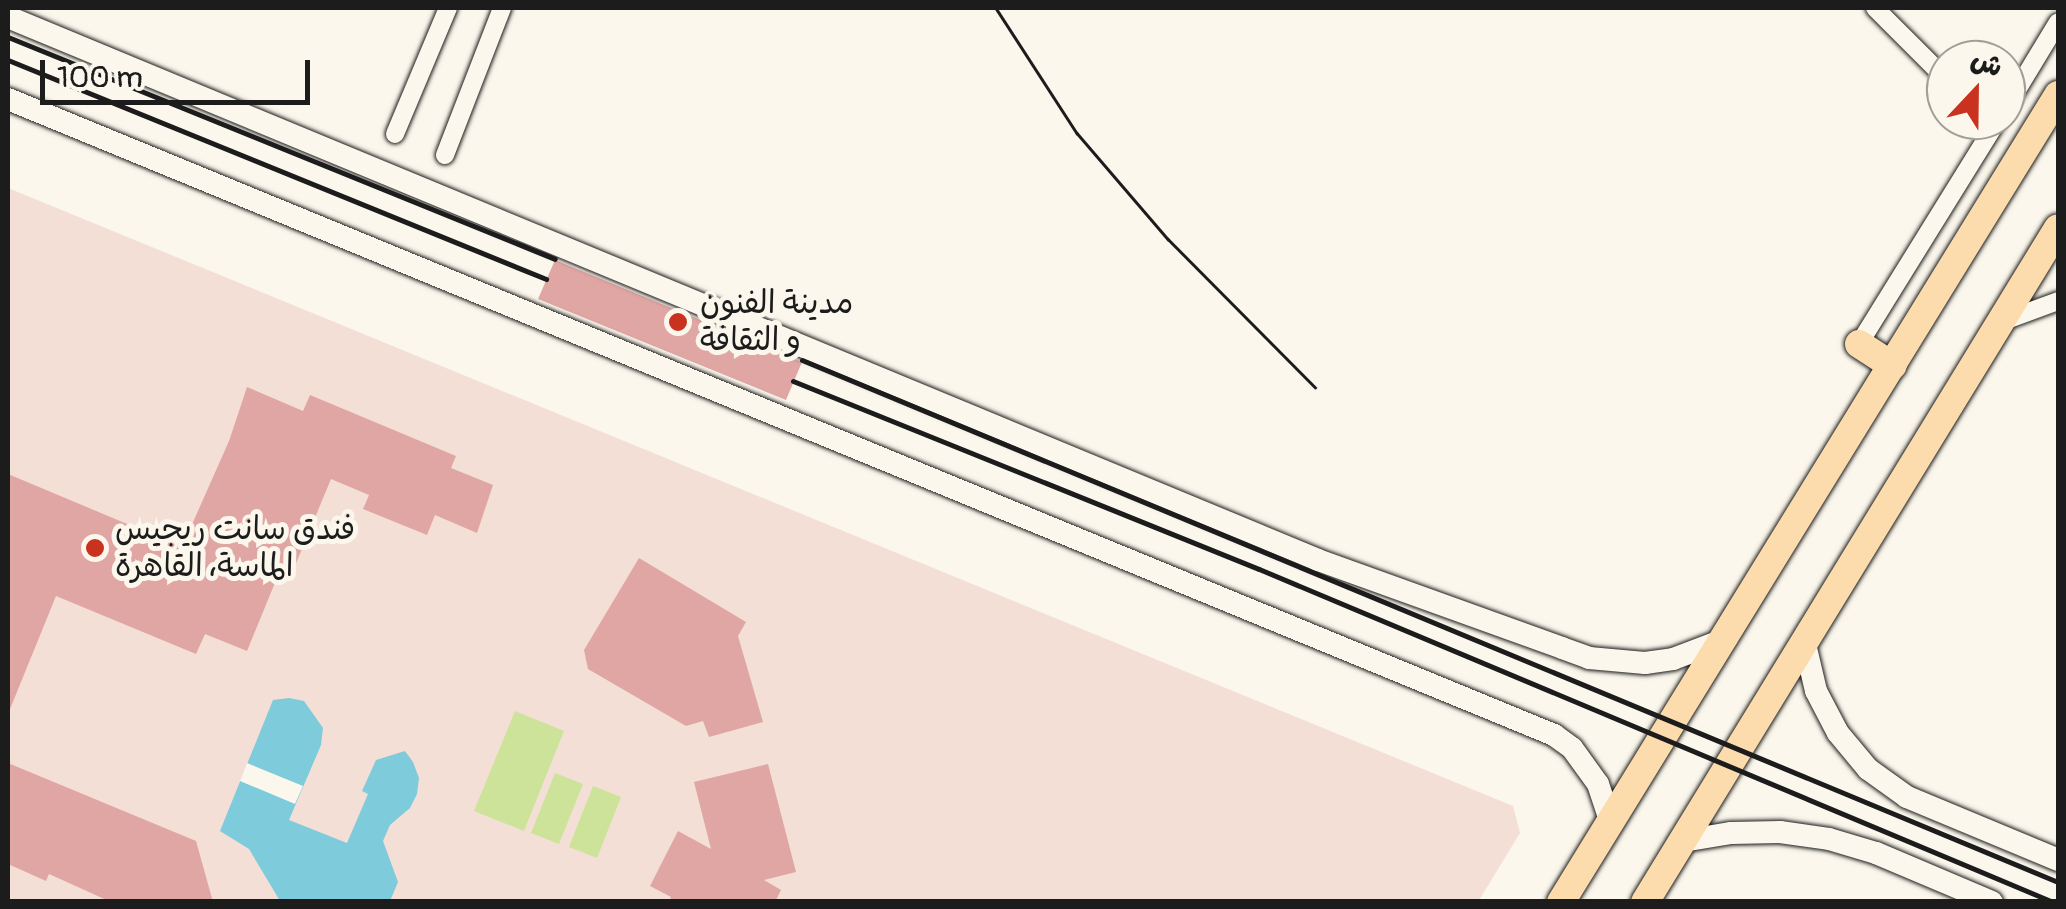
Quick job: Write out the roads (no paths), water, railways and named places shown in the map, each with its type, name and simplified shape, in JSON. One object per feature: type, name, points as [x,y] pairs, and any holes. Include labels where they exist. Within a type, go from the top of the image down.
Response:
[{"type":"main road","points":[[1561,902],[2058,95]]},
{"type":"main road","points":[[1645,902],[2058,228]]},
{"type":"main road","points":[[1859,344],[1893,366]]},
{"type":"street","points":[[396,134],[448,8]]},
{"type":"street","points":[[445,155],[502,8]]},
{"type":"street","points":[[1875,8],[1926,59]]},
{"type":"street","points":[[8,17],[1300,552],[1589,658],[1645,663],[1673,659],[1726,639]]},
{"type":"street","points":[[2026,75],[2058,22]]},
{"type":"street","points":[[8,99],[1554,734],[1592,774],[1610,823]]},
{"type":"street","points":[[1859,344],[1982,140]]},
{"type":"street","points":[[2001,322],[2058,301]]},
{"type":"street","points":[[1805,644],[1816,690],[1830,719],[1868,770],[1907,797],[2058,860]]},
{"type":"street","points":[[1683,841],[1732,833],[1780,832],[1829,839],[1876,853],[1992,902]]},
{"type":"water","points":[[273,700],[304,701],[323,728],[321,745],[289,820],[347,843],[368,794],[362,791],[376,760],[405,751],[413,762],[419,778],[417,794],[410,808],[390,825],[383,841],[398,882],[390,901],[280,901],[249,849],[220,831]]},
{"type":"tram line","points":[[996,8],[1077,133],[1168,239],[1315,387]]},
{"type":"railway","points":[[8,37],[555,259]]},
{"type":"railway","points":[[8,60],[546,279]]},
{"type":"railway","points":[[802,360],[2058,882]]},
{"type":"railway","points":[[793,381],[1259,569],[2053,902]]},
{"type":"place","name":"مدينة الفنون و الثقافة","points":[[678,322]]},
{"type":"place","name":"فندق سانت ريجيس الماسة، القاهرة","points":[[95,548]]}]
